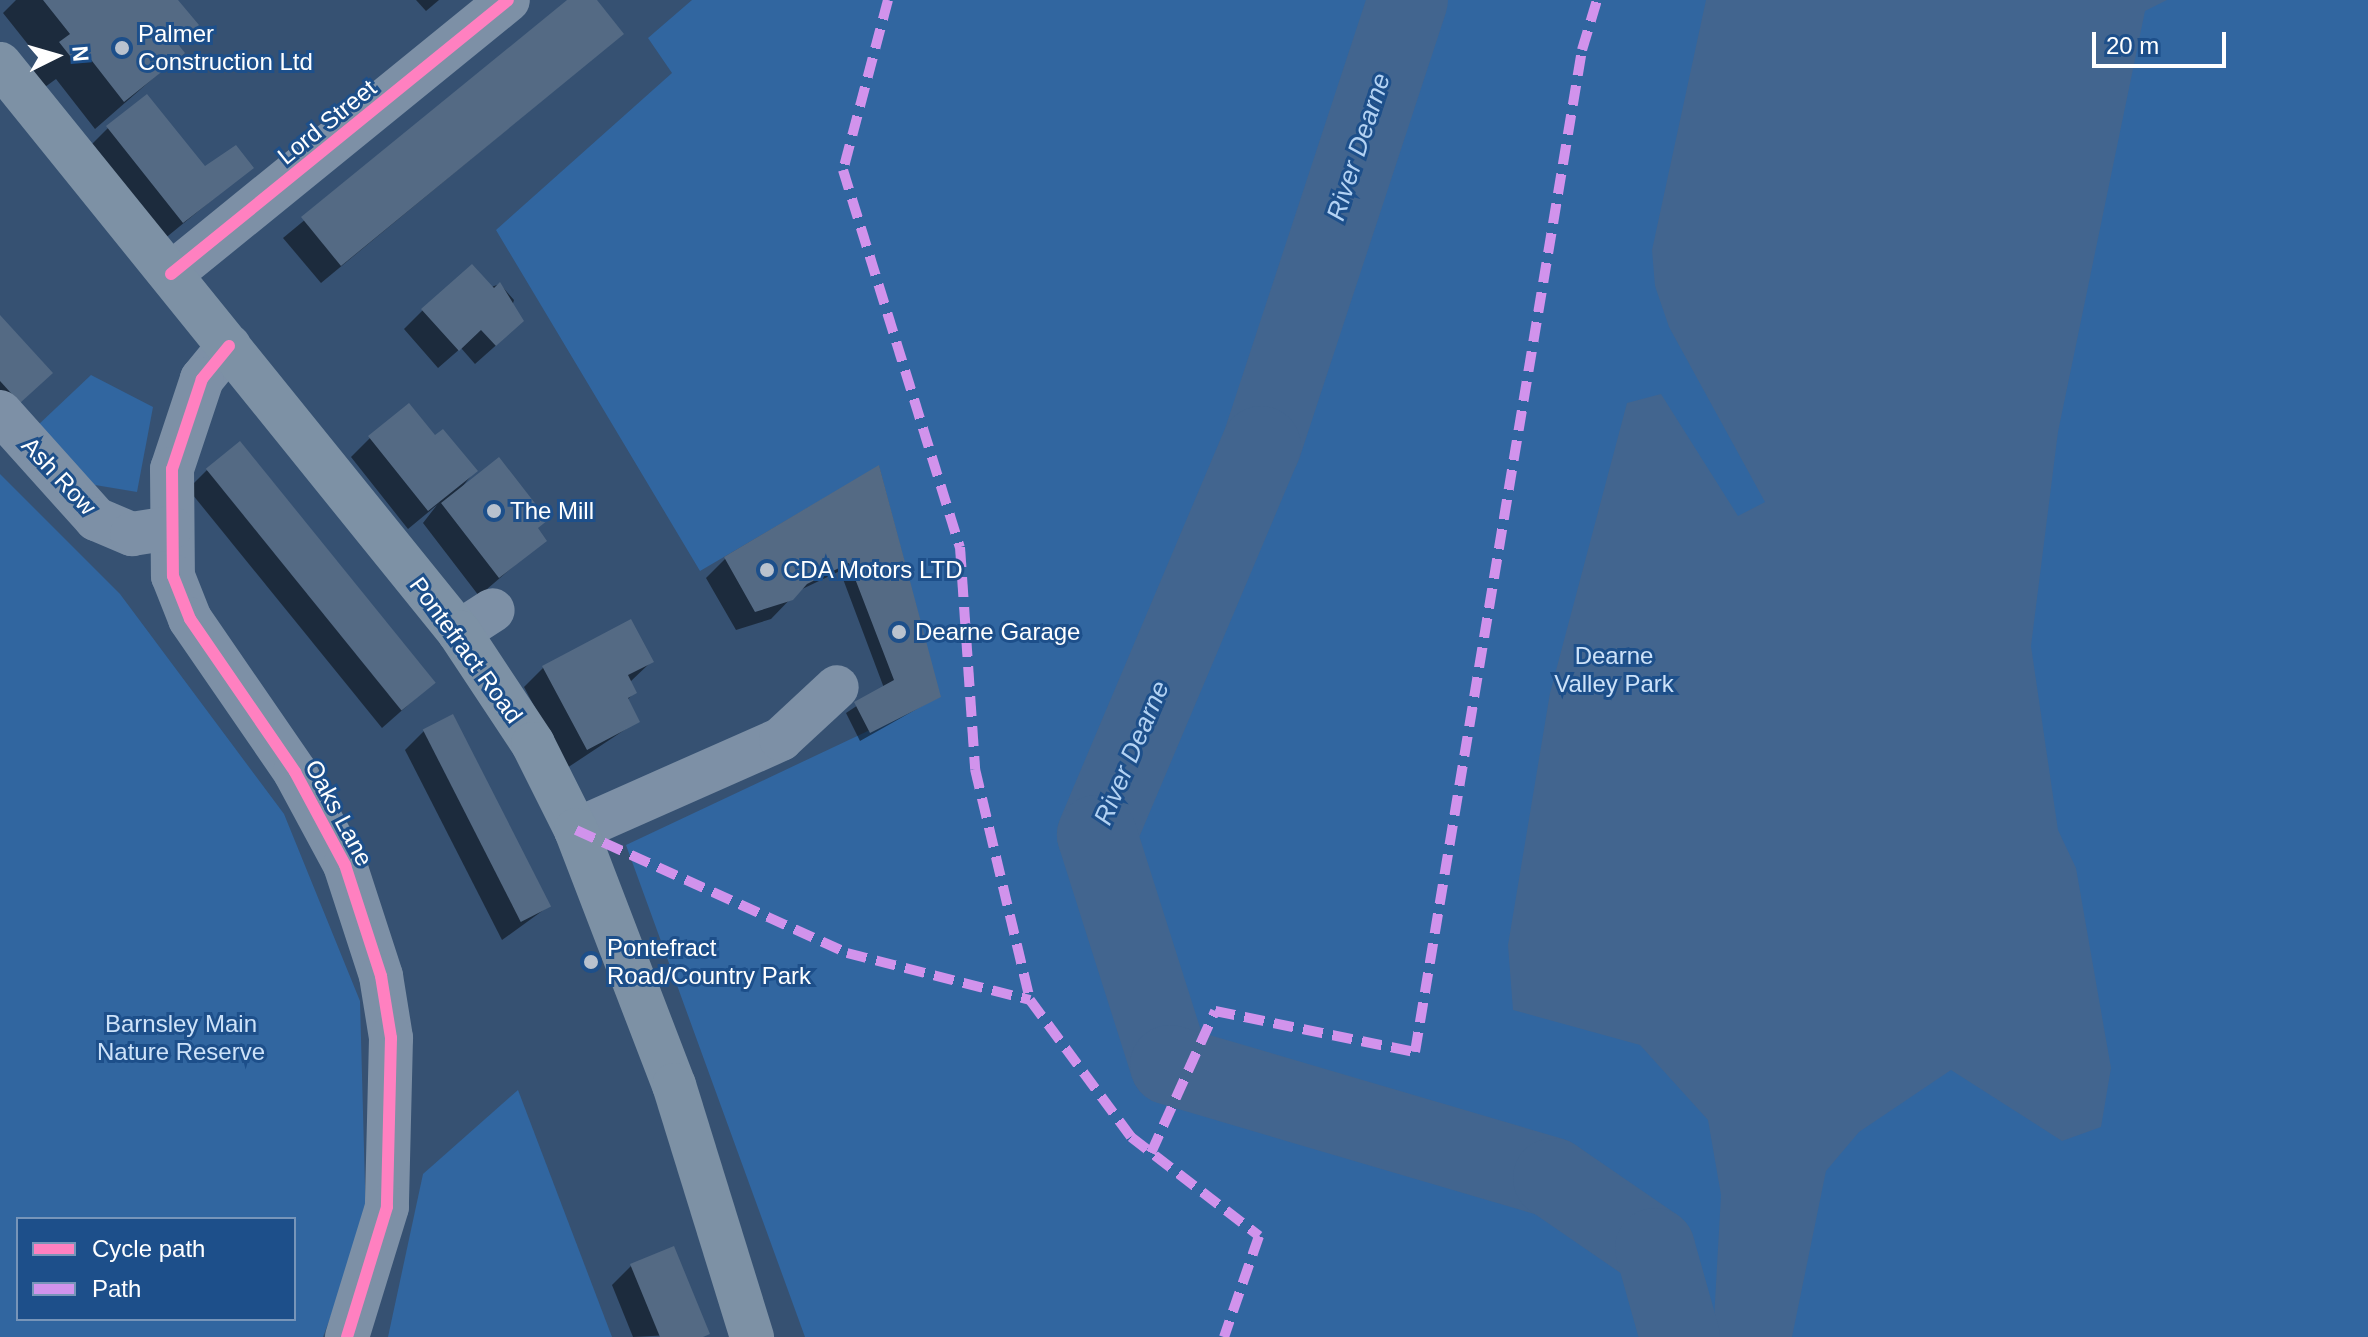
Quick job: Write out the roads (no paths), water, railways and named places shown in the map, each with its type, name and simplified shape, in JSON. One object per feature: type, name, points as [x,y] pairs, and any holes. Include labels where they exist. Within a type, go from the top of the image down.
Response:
[{"type":"highway","name":"Pontefract Road","points":[[0,64],[229,346],[476,621],[576,830],[674,1085],[752,1337]]},
{"type":"street","name":"Lord Street","points":[[171,274],[508,0]]},
{"type":"street","name":"Oaks Lane","points":[[229,346],[202,379],[186,418],[172,469],[173,576],[190,619],[316,812],[345,865],[381,976],[391,1038],[391,1170],[378,1250],[347,1337]]},
{"type":"street","name":"Ash Row","points":[[0,412],[96,519],[132,534],[171,528]]},
{"type":"street","points":[[576,830],[781,739],[837,687]]},
{"type":"waterway","name":"River Dearne","points":[[1408,0],[1261,446],[1097,835],[1170,1065],[1553,1178],[1655,1248],[1680,1337]]},
{"type":"place","name":"Palmer Construction Ltd","points":[[122,48]]},
{"type":"place","name":"The Mill","points":[[494,511]]},
{"type":"place","name":"CDA Motors LTD","points":[[767,570]]},
{"type":"place","name":"Dearne Garage","points":[[899,632]]},
{"type":"place","name":"Pontefract Road/Country Park","points":[[591,962]]},
{"type":"park label","name":"Dearne Valley Park","points":[[1614,670]]},
{"type":"park label","name":"Barnsley Main Nature Reserve","points":[[181,1038]]}]
